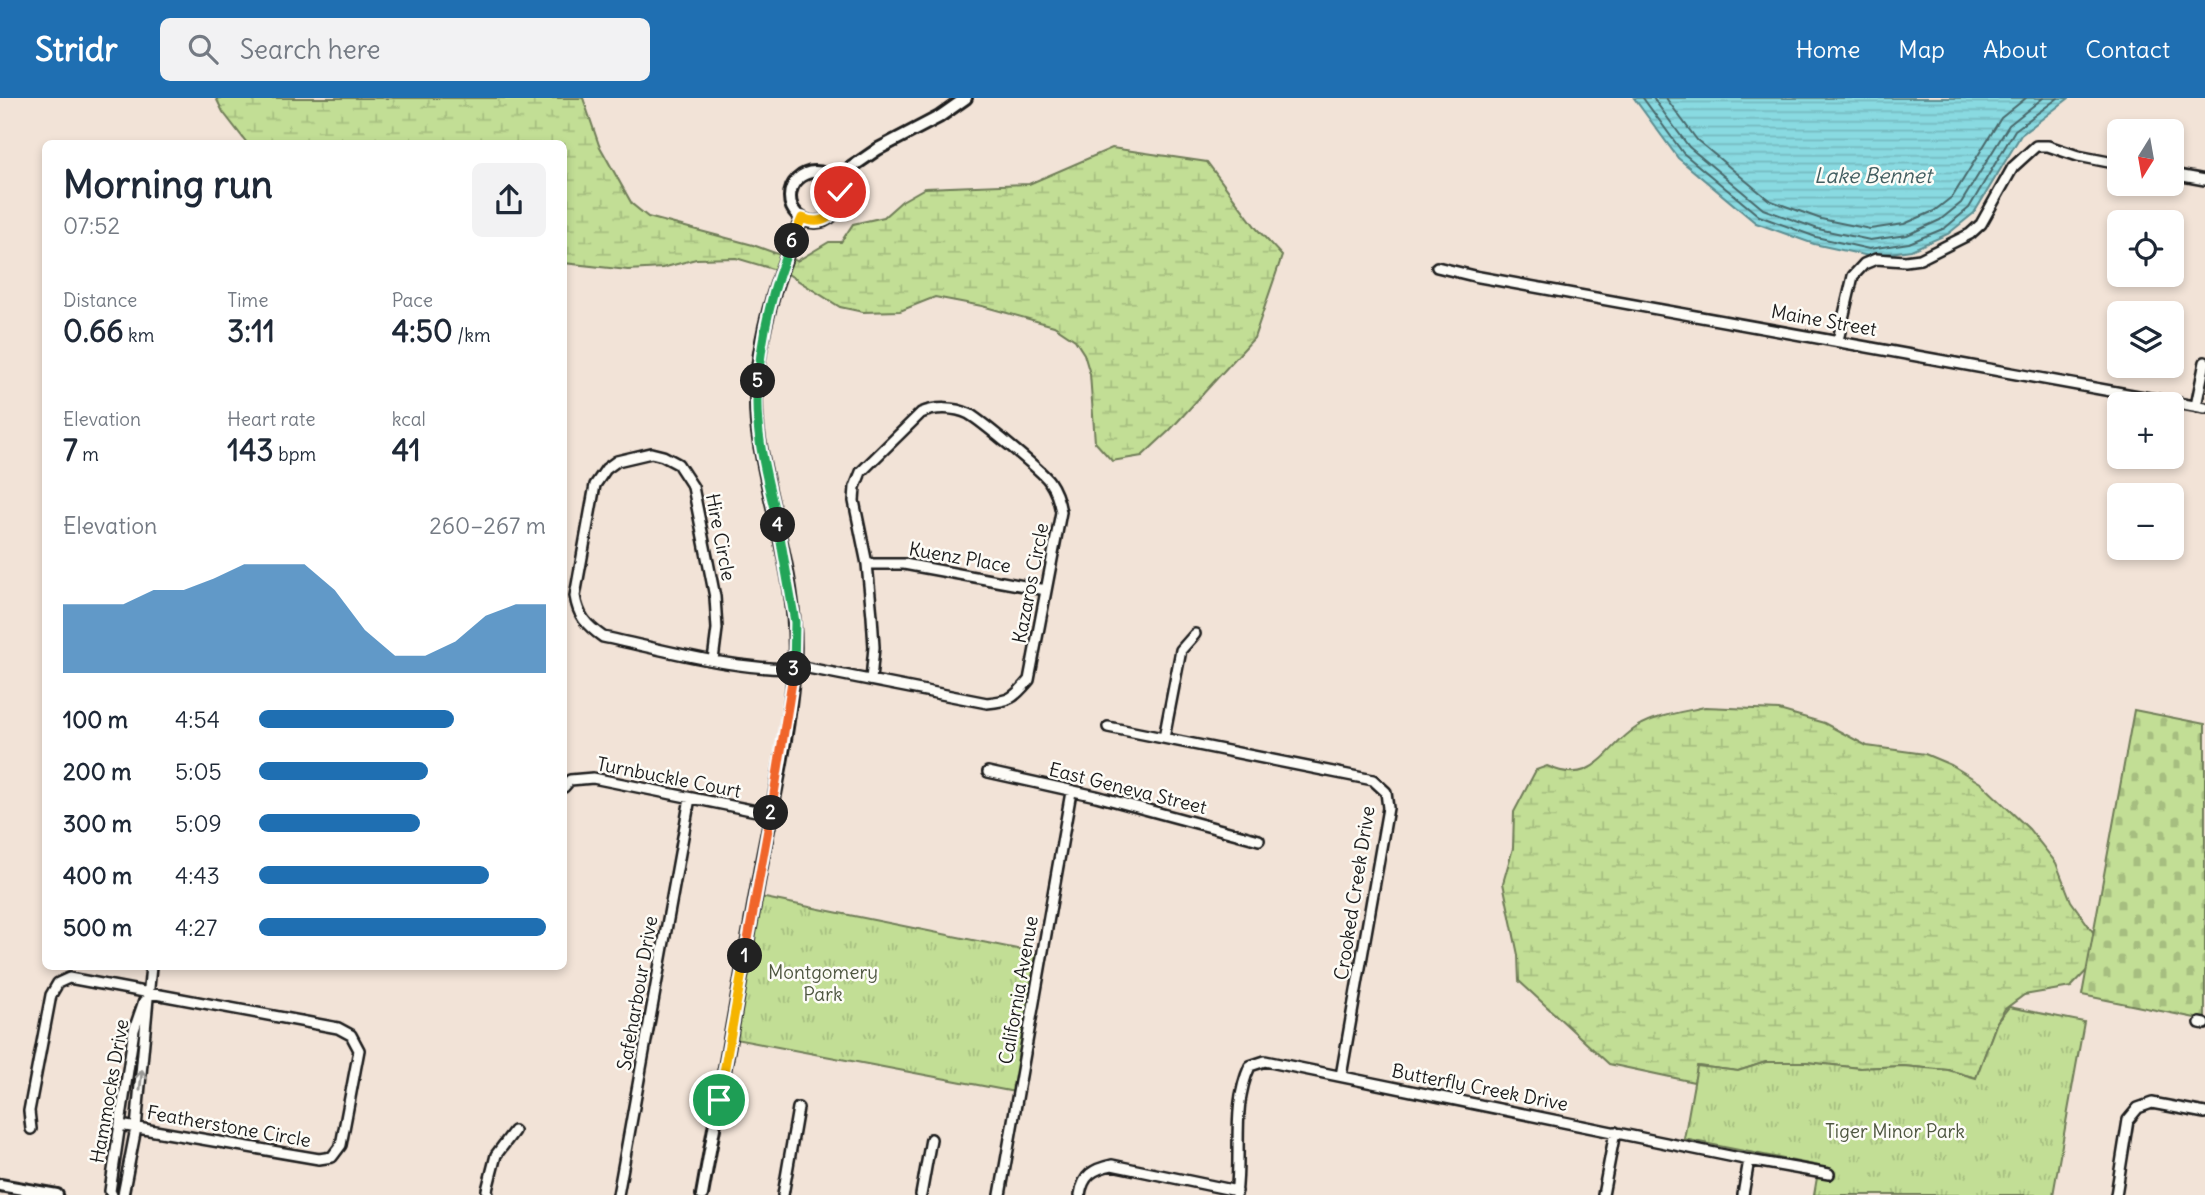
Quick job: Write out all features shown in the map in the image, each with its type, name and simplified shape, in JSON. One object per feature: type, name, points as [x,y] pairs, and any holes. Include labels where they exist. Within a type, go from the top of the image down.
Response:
[{"type":"street","points":[[833,180],[878,149],[939,117],[966,98]]},
{"type":"street","points":[[1838,340],[1853,276],[1864,264],[1876,259],[1920,259],[1970,234],[1982,224],[2013,167],[2036,146],[2048,145],[2078,156],[2107,162]]},
{"type":"street","points":[[818,172],[833,180],[840,192],[837,209],[827,219],[819,222],[802,218],[791,204],[790,195],[797,180],[809,173],[818,172]]},
{"type":"street","points":[[2184,176],[2205,180]]},
{"type":"street","points":[[702,1195],[771,814],[794,669],[795,622],[785,559],[759,437],[756,398],[760,358],[777,278],[802,218]]},
{"type":"street","name":"Maine Street","points":[[1437,267],[1474,276],[2201,407]]},
{"type":"street","points":[[2201,407],[2205,362]]},
{"type":"street","name":"Kazaros Circle","points":[[794,669],[807,668],[987,703],[1006,701],[1017,694],[1029,680],[1061,512],[1057,494],[1048,479],[969,414],[933,408],[921,413],[862,472],[855,487],[854,501],[867,564],[874,647],[871,680]]},
{"type":"street","name":"Hire Circle","points":[[713,660],[718,629],[715,597],[693,487],[678,464],[663,456],[651,453],[617,461],[606,469],[595,485],[575,596],[578,613],[588,627],[603,637],[713,660],[794,669]]},
{"type":"street","name":"Kuenz Place","points":[[867,564],[904,564],[1046,590]]},
{"type":"street","points":[[1164,738],[1181,650],[1195,634]]},
{"type":"street","name":"Crooked Creek Drive","points":[[1108,727],[1373,780],[1386,792],[1388,808],[1340,1076]]},
{"type":"street","name":"East Geneva Street","points":[[988,772],[1259,840]]},
{"type":"street","name":"Turnbuckle Court","points":[[567,784],[570,780],[593,778],[771,814]]},
{"type":"street","name":"California Avenue","points":[[1000,1195],[1071,792]]},
{"type":"street","name":"Safeharbour Drive","points":[[618,1195],[690,798]]},
{"type":"street","name":"Hammocks Drive","points":[[123,1195],[136,1128],[150,970]]},
{"type":"street","points":[[31,1129],[29,1111],[51,995],[58,983],[69,978],[147,993]]},
{"type":"street","name":"Hammocks Drive","points":[[113,1195],[110,1191],[134,1030],[147,993]]},
{"type":"street","name":"Featherstone Circle","points":[[120,1125],[319,1159],[332,1157],[341,1145],[359,1050],[351,1035],[338,1028],[147,993]]},
{"type":"street","name":"Butterfly Creek Drive","points":[[1237,1193],[1237,1122],[1245,1077],[1250,1066],[1265,1061],[1829,1174]]},
{"type":"street","points":[[2116,1195],[2128,1120],[2138,1108],[2152,1103],[2205,1113]]},
{"type":"street","points":[[783,1195],[798,1108]]},
{"type":"street","points":[[488,1195],[486,1190],[496,1155],[514,1130]]},
{"type":"street","points":[[1602,1195],[1615,1132]]},
{"type":"street","points":[[921,1195],[931,1139]]},
{"type":"street","points":[[1743,1195],[1749,1160]]},
{"type":"street","points":[[1080,1195],[1082,1181],[1094,1169],[1112,1165],[1237,1193]]},
{"type":"street","points":[[0,1185],[57,1195]]},
{"type":"green space","points":[[216,98],[583,98],[599,145],[632,204],[648,217],[753,245],[797,261],[829,242],[841,242],[853,224],[884,217],[902,201],[925,188],[1029,184],[1112,148],[1207,162],[1257,229],[1282,256],[1254,338],[1170,430],[1142,456],[1112,461],[1095,442],[1090,374],[1084,354],[1075,340],[1054,326],[982,306],[935,297],[900,311],[863,312],[840,307],[786,273],[736,258],[696,259],[662,268],[628,270],[567,263],[567,140],[245,140],[223,112]]},
{"type":"green space","points":[[1705,707],[1779,710],[1824,723],[1867,746],[1925,754],[1951,765],[1982,784],[2029,829],[2056,863],[2071,901],[2093,932],[2097,946],[2093,964],[2071,987],[2024,995],[2005,1009],[1997,1022],[1976,1078],[1948,1070],[1903,1066],[1860,1068],[1806,1062],[1766,1062],[1738,1071],[1698,1066],[1694,1082],[1609,1064],[1519,981],[1518,955],[1503,883],[1513,848],[1514,812],[1536,770],[1547,766],[1563,772],[1588,769],[1644,723],[1670,714]]},
{"type":"green space","points":[[2134,710],[2205,724],[2205,1020],[2082,995]]},
{"type":"green space","name":"Montgomery Park","points":[[760,897],[1032,952],[1039,957],[1015,1092],[735,1039]]},
{"type":"green space","name":"Tiger Minor Park","points":[[2009,1007],[2084,1022],[2053,1195],[1814,1195],[1819,1166],[1684,1139],[1697,1066],[1738,1071],[1766,1062],[1806,1062],[1860,1068],[1903,1066],[1948,1070],[1976,1078],[1997,1022]]},
{"type":"water","name":"Lake Bennet","points":[[1634,98],[2069,98],[2021,135],[1974,213],[1948,234],[1911,250],[1869,256],[1814,244],[1756,223],[1678,158]]},
{"type":"route","points":[[719,1100],[782,751],[794,669],[795,622],[785,559],[759,437],[756,398],[760,358],[777,278],[802,218],[819,222],[827,219],[837,209],[840,192]]}]
